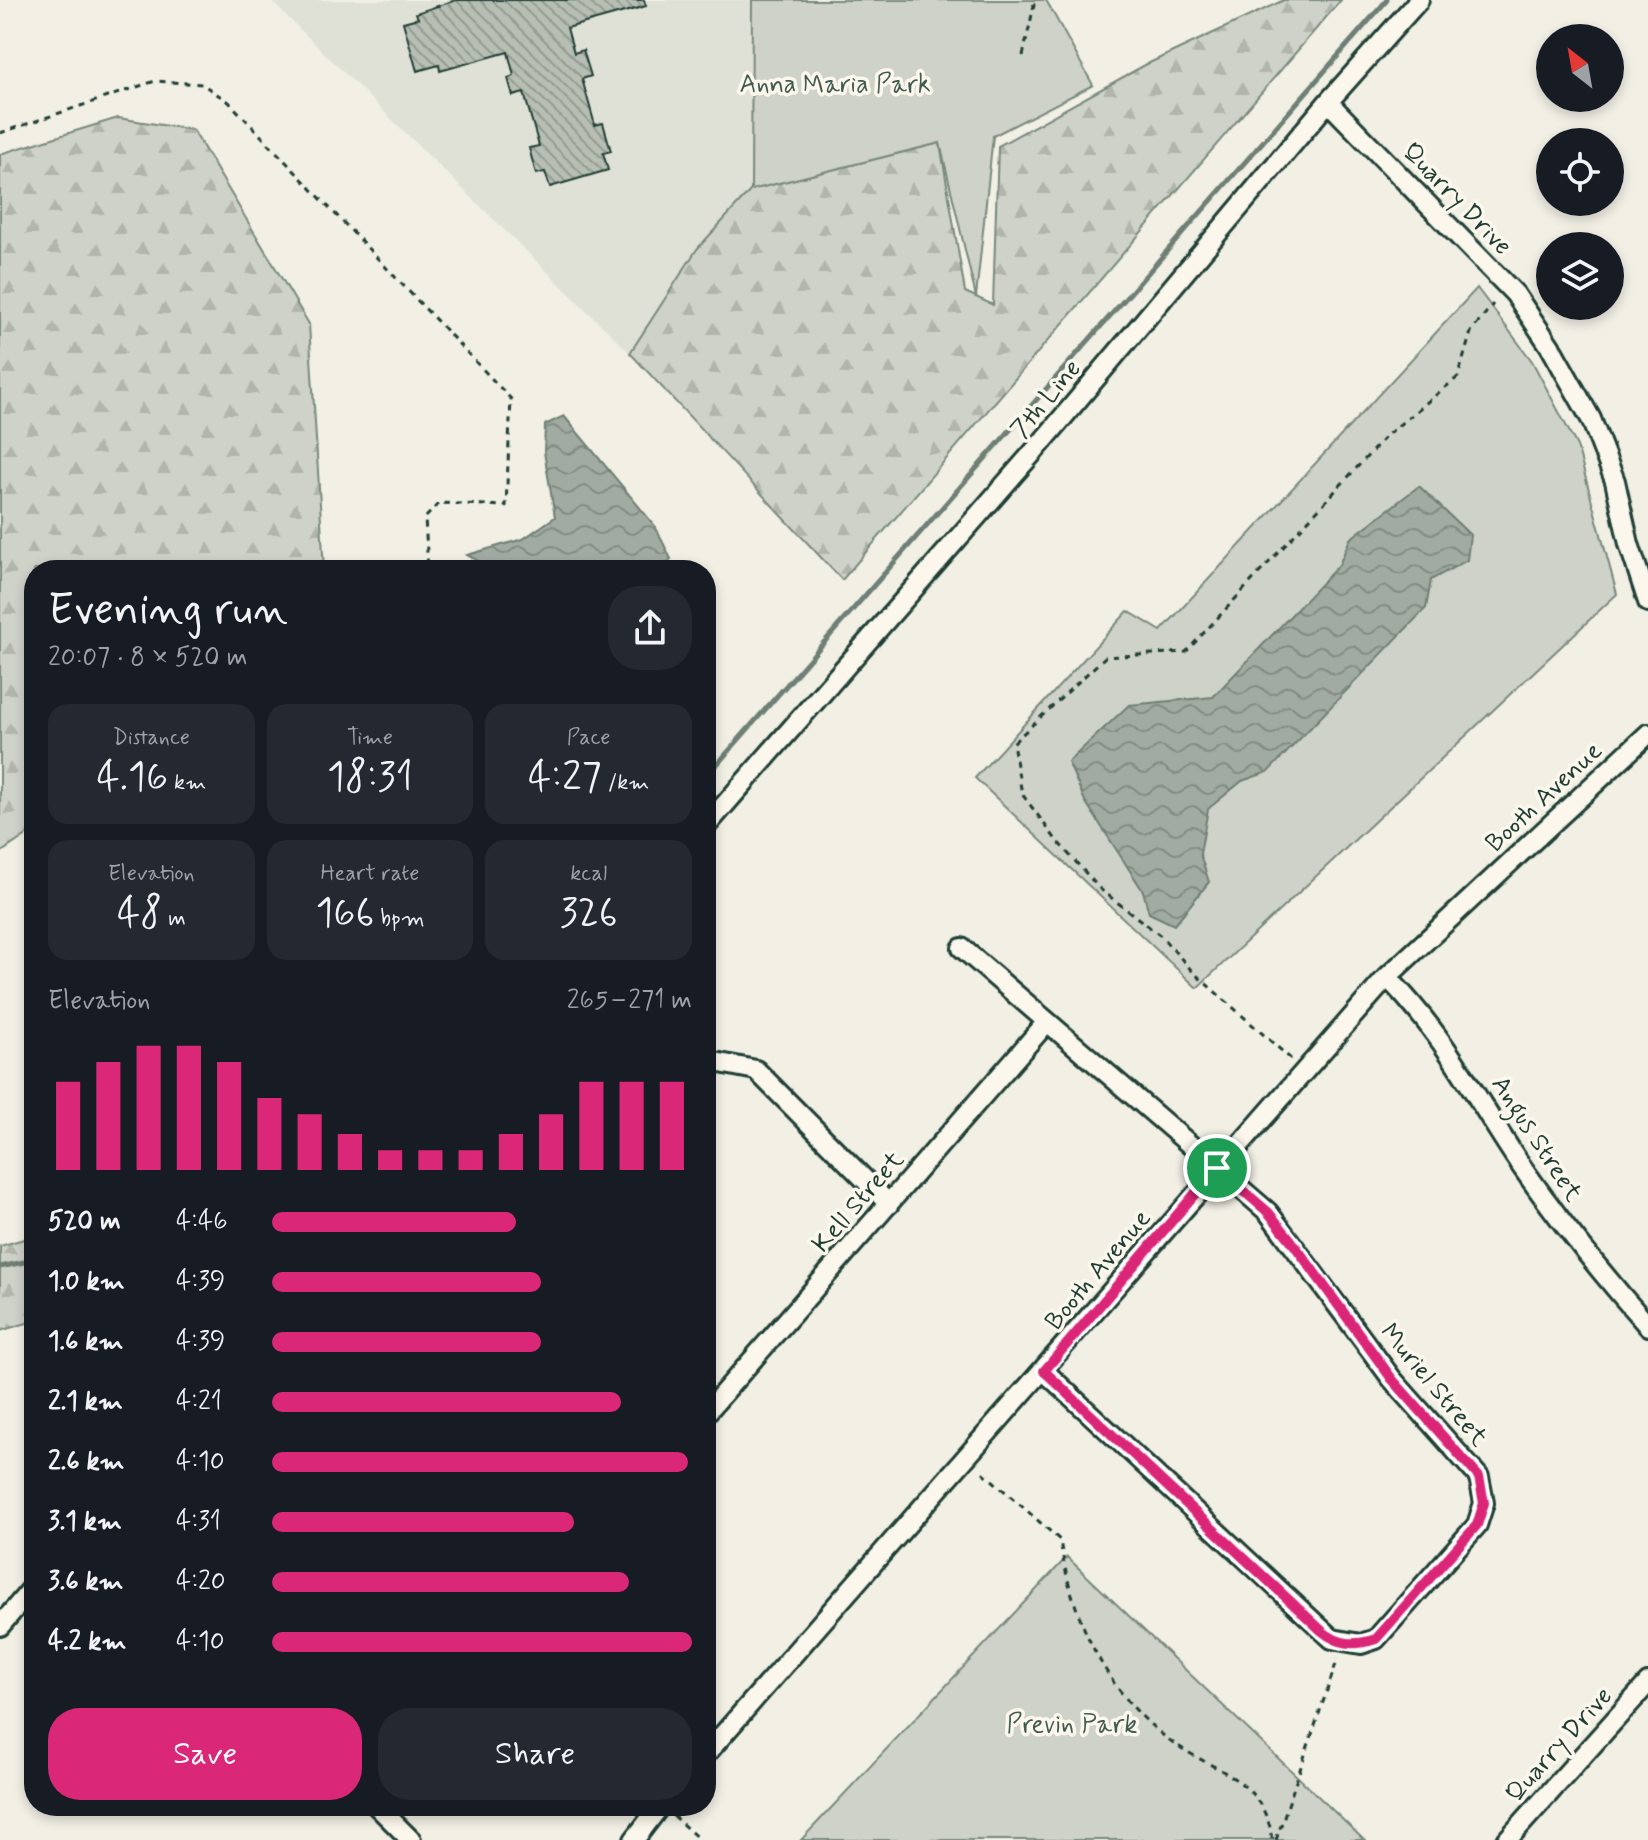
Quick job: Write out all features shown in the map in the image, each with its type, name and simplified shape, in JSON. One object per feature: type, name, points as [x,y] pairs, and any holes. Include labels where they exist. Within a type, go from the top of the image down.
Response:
[{"type":"street","name":"7th Line","points":[[716,815],[1043,441],[1328,102],[1419,0]]},
{"type":"street","name":"Quarry Drive","points":[[1328,102],[1515,294],[1550,346],[1591,419],[1615,481],[1629,544],[1648,602]]},
{"type":"street","name":"Booth Avenue","points":[[716,1743],[1387,977],[1648,734]]},
{"type":"street","name":"Muriel Street","points":[[962,948],[1268,1212],[1392,1379],[1479,1477],[1484,1503],[1477,1525],[1376,1639],[1361,1644],[1332,1639],[1044,1371]]},
{"type":"street","name":"Angus Street","points":[[1387,977],[1449,1048],[1520,1164],[1568,1231],[1648,1326]]},
{"type":"street","name":"Kell Street","points":[[716,1402],[1047,1022]]},
{"type":"street","points":[[716,1062],[756,1070],[889,1204]]},
{"type":"street","points":[[0,1626],[24,1598]]},
{"type":"street","name":"Quarry Drive","points":[[1507,1840],[1648,1683]]},
{"type":"street","points":[[387,1816],[411,1840]]},
{"type":"street","points":[[634,1840],[652,1816]]},
{"type":"path","points":[[1023,56],[1034,5],[1031,0]]},
{"type":"path","points":[[0,133],[155,81],[202,84],[229,102],[511,399],[506,506],[439,503],[425,518],[427,560]]},
{"type":"path","points":[[1294,1061],[1193,972],[1161,936],[1100,889],[1057,841],[1022,794],[1013,743],[1105,657],[1186,652],[1388,434],[1458,377],[1471,332],[1493,304]]},
{"type":"path","points":[[983,1472],[1060,1540],[1065,1573],[1081,1618],[1093,1648],[1114,1684],[1169,1740],[1225,1770],[1249,1788],[1262,1808],[1274,1840]]},
{"type":"path","points":[[1274,1840],[1339,1655]]},
{"type":"path","points":[[678,1821],[700,1840]]},
{"type":"shaded area","points":[[270,0],[752,0],[751,190],[697,249],[630,353]]},
{"type":"green space","name":"Anna Maria Park","points":[[752,0],[1046,0],[1093,85],[993,136],[976,297],[940,143],[751,190]]},
{"type":"green space","points":[[1284,0],[1341,0],[842,580],[630,353],[697,249],[751,190],[940,143],[965,292],[993,305],[998,146],[1145,65]]},
{"type":"green space","points":[[118,118],[193,130],[309,324],[323,560],[24,560],[24,837],[0,853],[0,154]]},
{"type":"green space","points":[[1477,288],[1532,361],[1577,446],[1617,594],[1197,988],[975,778],[1128,611],[1161,631]]},
{"type":"green space","points":[[24,1239],[24,1324],[0,1331],[0,1246]]},
{"type":"green space","name":"Previn Park","points":[[1067,1557],[1364,1840],[801,1840]]},
{"type":"water","points":[[564,416],[655,526],[671,559],[476,560],[467,555],[523,539],[555,517],[544,452],[545,425]]},
{"type":"water","points":[[1419,486],[1470,535],[1467,560],[1431,580],[1426,608],[1268,772],[1242,781],[1208,809],[1200,854],[1209,882],[1174,925],[1149,913],[1143,891],[1085,801],[1068,762],[1129,705],[1213,697],[1339,565],[1350,539]]},
{"type":"building","points":[[456,0],[644,0],[646,6],[567,28],[574,53],[583,50],[591,76],[582,79],[595,125],[603,123],[611,151],[603,153],[608,170],[550,187],[545,172],[536,174],[529,148],[539,146],[524,93],[513,96],[508,78],[514,76],[508,52],[440,71],[439,65],[417,71],[403,22],[418,18],[416,13]]},
{"type":"waterway","points":[[716,766],[1387,0]]},
{"type":"waterway","points":[[0,1267],[24,1262]]},
{"type":"route","points":[[1217,1168],[1268,1212],[1392,1379],[1479,1477],[1484,1503],[1477,1525],[1398,1617],[1376,1639],[1361,1644],[1332,1639],[1322,1631],[1044,1371],[1217,1168]]}]
